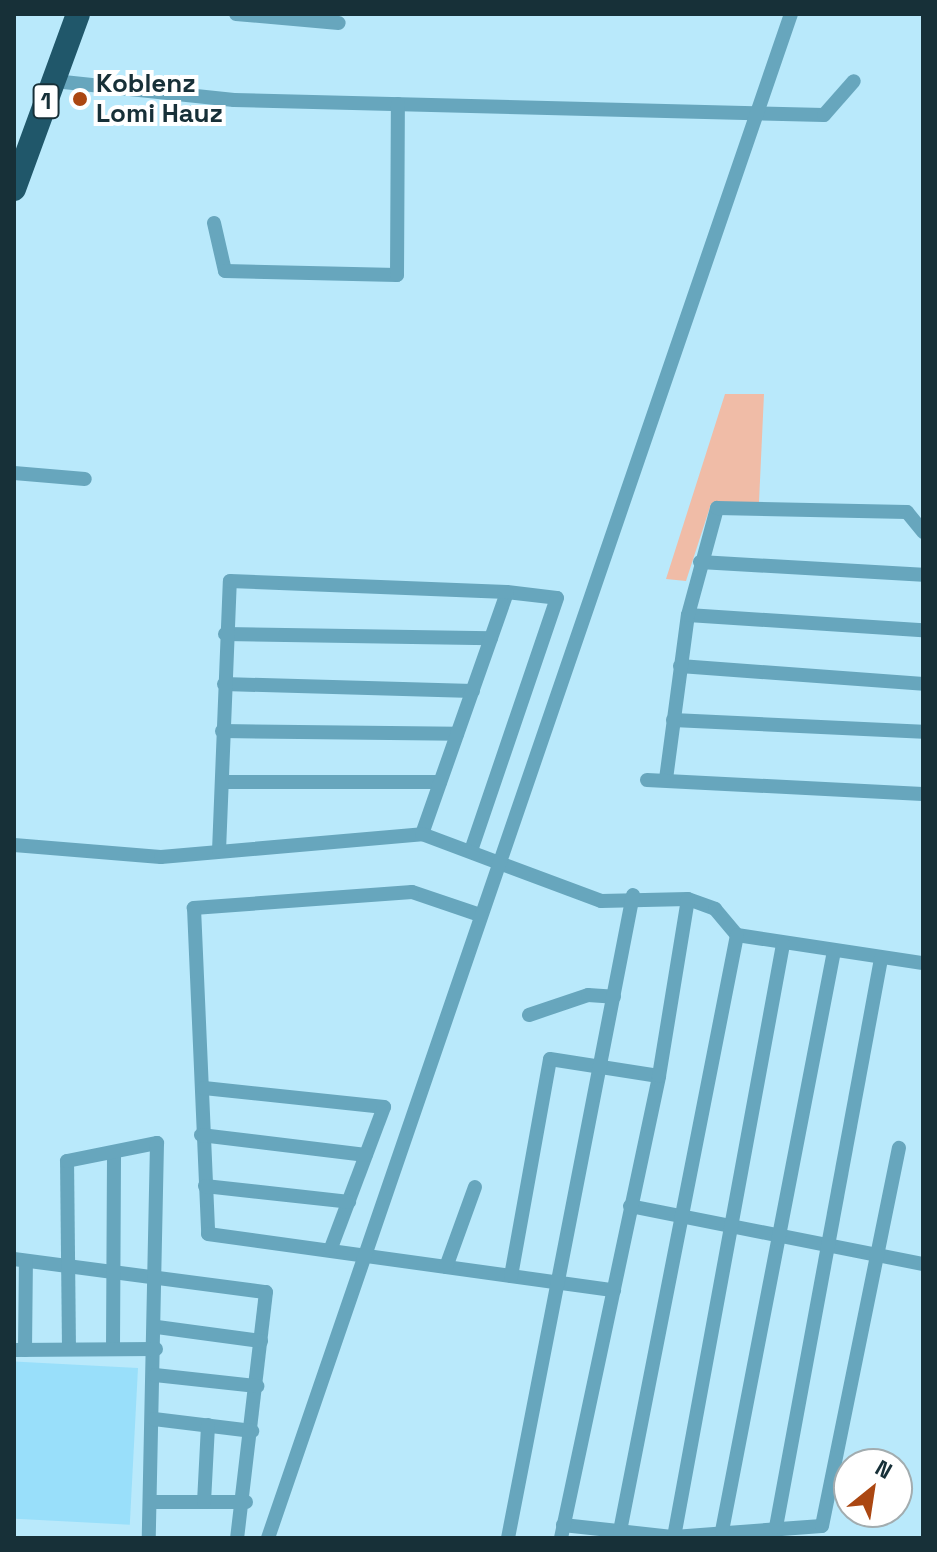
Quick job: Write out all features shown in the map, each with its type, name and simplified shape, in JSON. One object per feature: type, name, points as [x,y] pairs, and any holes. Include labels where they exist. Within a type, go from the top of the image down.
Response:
[{"type":"highway","name":"1","points":[[14,189],[78,14]]},
{"type":"street","points":[[236,14],[339,23]]},
{"type":"street","points":[[268,1538],[791,14]]},
{"type":"street","points":[[54,81],[219,99],[756,109],[824,115],[854,81]]},
{"type":"street","points":[[214,223],[225,271],[397,275],[398,104]]},
{"type":"street","points":[[14,473],[85,479]]},
{"type":"street","points":[[666,779],[688,615],[717,508],[907,512],[923,532]]},
{"type":"street","points":[[700,562],[923,575]]},
{"type":"street","points":[[219,851],[225,634],[230,581],[507,592],[557,598],[471,851]]},
{"type":"street","points":[[422,834],[507,592]]},
{"type":"street","points":[[688,615],[923,630]]},
{"type":"street","points":[[225,634],[491,638]]},
{"type":"street","points":[[680,666],[923,684]]},
{"type":"street","points":[[224,684],[473,691]]},
{"type":"street","points":[[673,720],[923,732]]},
{"type":"street","points":[[222,731],[457,734]]},
{"type":"street","points":[[647,780],[923,794]]},
{"type":"street","points":[[222,782],[440,782]]},
{"type":"street","points":[[14,845],[146,856],[422,834],[601,901],[633,895],[688,899],[715,909],[737,935],[923,963]]},
{"type":"street","points":[[480,915],[412,892],[194,908],[204,1088],[201,1135],[208,1234],[366,1252],[446,1267],[614,1290]]},
{"type":"street","points":[[508,1538],[603,1063],[633,895]]},
{"type":"street","points":[[688,899],[659,1076],[562,1531],[620,1531],[674,1537],[722,1531],[822,1526],[899,1148]]},
{"type":"street","points":[[620,1531],[737,935]]},
{"type":"street","points":[[674,1537],[727,1227],[783,944]]},
{"type":"street","points":[[722,1531],[834,951]]},
{"type":"street","points":[[776,1527],[881,959]]},
{"type":"street","points":[[529,1015],[588,995],[614,997]]},
{"type":"street","points":[[511,1276],[550,1059],[603,1063],[659,1076]]},
{"type":"street","points":[[204,1088],[384,1107],[331,1248]]},
{"type":"street","points":[[201,1135],[366,1155]]},
{"type":"street","points":[[69,1349],[67,1161],[157,1143],[158,1278],[149,1538]]},
{"type":"street","points":[[113,1348],[114,1152]]},
{"type":"street","points":[[205,1186],[349,1202]]},
{"type":"street","points":[[446,1267],[475,1187]]},
{"type":"street","points":[[630,1206],[923,1264]]},
{"type":"street","points":[[156,1349],[19,1350],[20,1260],[266,1292],[246,1502],[237,1538]]},
{"type":"street","points":[[157,1327],[261,1341]]},
{"type":"street","points":[[155,1375],[257,1386]]},
{"type":"street","points":[[154,1419],[252,1431]]},
{"type":"street","points":[[204,1502],[208,1425]]},
{"type":"street","points":[[151,1502],[246,1502]]},
{"type":"shaded area","points":[[725,394],[764,394],[759,502],[711,504],[686,581],[666,579]]},
{"type":"shaded area","points":[[14,1362],[138,1368],[130,1525],[14,1519]]},
{"type":"place","name":"Koblenz Lomi Hauz","points":[[80,99]]}]
